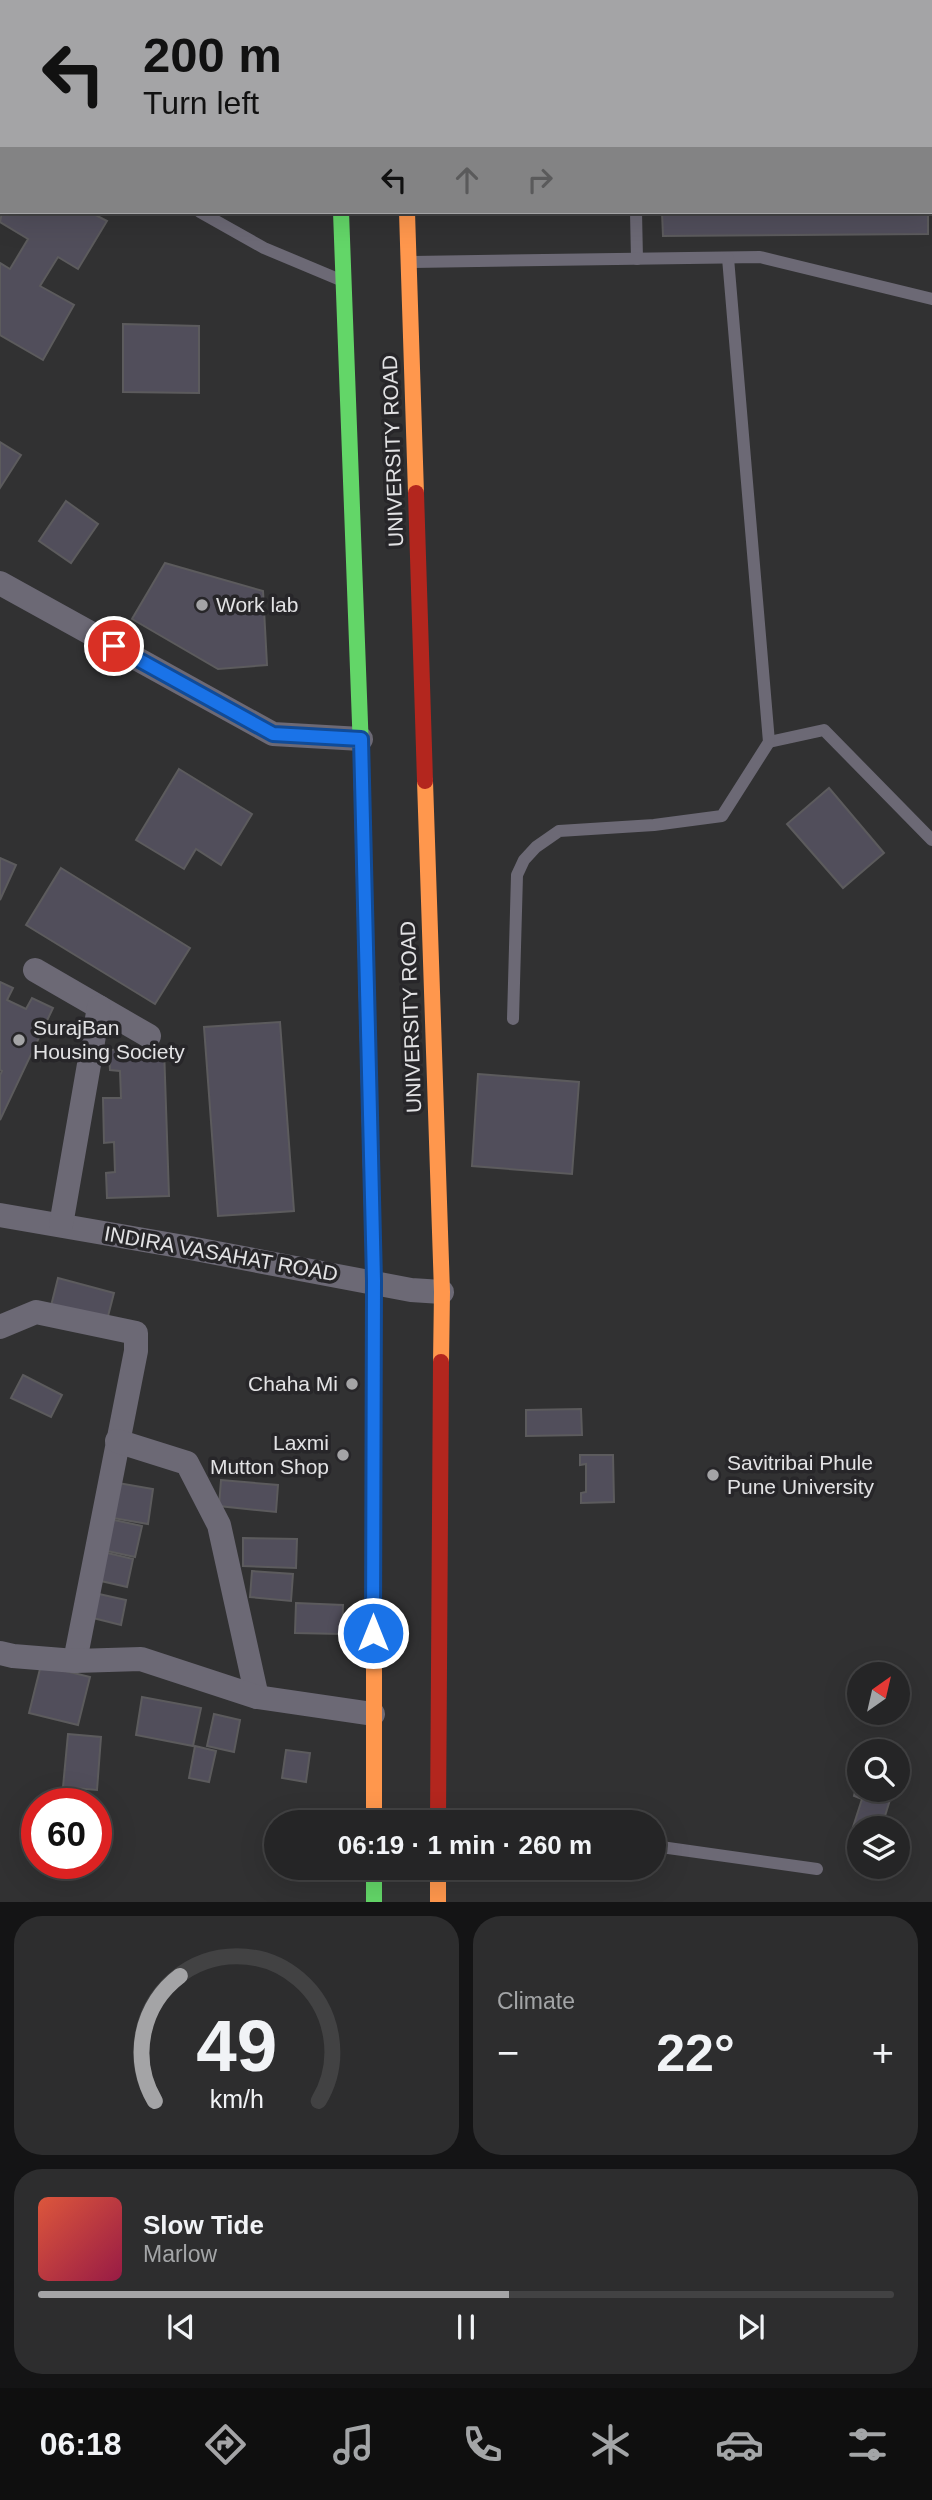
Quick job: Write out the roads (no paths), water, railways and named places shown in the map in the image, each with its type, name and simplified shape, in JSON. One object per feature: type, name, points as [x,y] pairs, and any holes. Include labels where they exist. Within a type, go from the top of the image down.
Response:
[{"type":"main road","name":"UNIVERSITY ROAD","points":[[341,214],[361,739],[374,1281],[374,1810]]},
{"type":"main road","name":"UNIVERSITY ROAD","points":[[407,214],[442,1292],[438,1810]]},
{"type":"main road","points":[[374,1880],[374,1902]]},
{"type":"main road","points":[[438,1880],[438,1902]]},
{"type":"street","points":[[0,583],[273,734],[361,739]]},
{"type":"street","points":[[35,970],[149,1036]]},
{"type":"street","points":[[61,1225],[99,1007]]},
{"type":"street","name":"INDIRA VASAHAT ROAD","points":[[0,1215],[374,1281],[411,1290],[442,1292]]},
{"type":"street","points":[[0,1327],[36,1312],[136,1333],[136,1351],[75,1661]]},
{"type":"street","points":[[117,1441],[187,1463],[219,1525],[257,1698]]},
{"type":"street","points":[[0,1653],[75,1661],[141,1659],[257,1698],[373,1714]]},
{"type":"lane","points":[[205,214],[264,247],[344,281]]},
{"type":"lane","points":[[636,214],[637,259]]},
{"type":"lane","points":[[408,262],[760,257],[932,299]]},
{"type":"lane","points":[[513,1019],[517,875],[524,860],[536,847],[559,831],[653,825],[722,816],[769,742],[728,258]]},
{"type":"lane","points":[[769,742],[824,730],[932,840]]},
{"type":"lane","points":[[666,1848],[817,1869]]},
{"type":"place","name":"Work lab","points":[[202,605]]},
{"type":"place","name":"SurajBan Housing Society","points":[[19,1040]]},
{"type":"place","name":"Chaha Mi","points":[[352,1384]]},
{"type":"place","name":"Laxmi Mutton Shop","points":[[343,1455]]},
{"type":"place","name":"Savitribai Phule Pune University","points":[[713,1475]]}]
